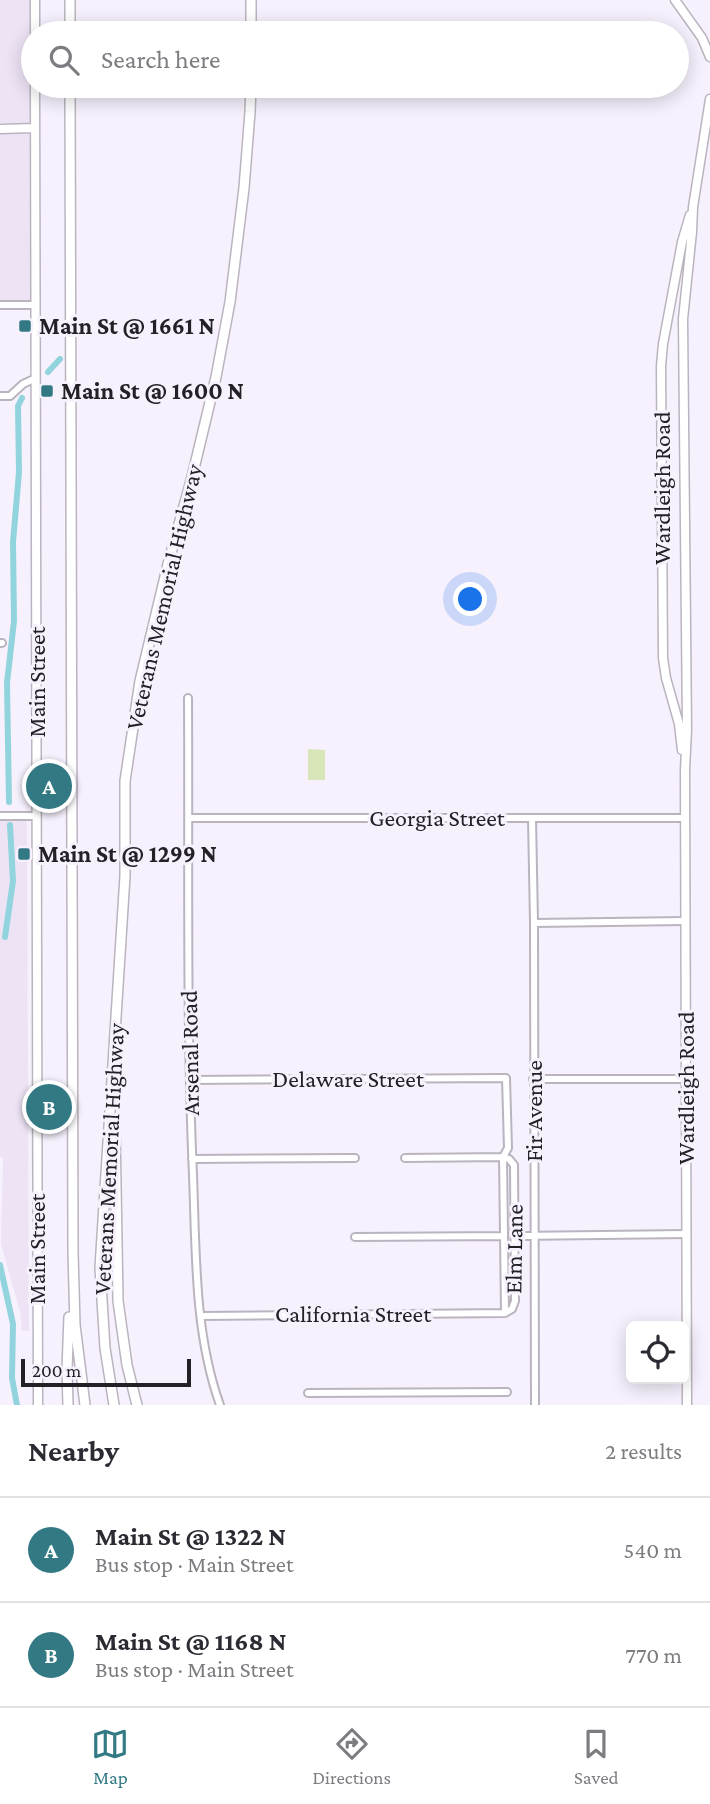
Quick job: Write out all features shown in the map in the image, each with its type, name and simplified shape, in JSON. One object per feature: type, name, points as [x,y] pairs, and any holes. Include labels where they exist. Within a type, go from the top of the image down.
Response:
[{"type":"highway","points":[[70,0],[70,21]]},
{"type":"highway","points":[[251,0],[251,21]]},
{"type":"highway","name":"Veterans Memorial Highway","points":[[70,98],[73,1252],[75,1325],[85,1405]]},
{"type":"highway","name":"Veterans Memorial Highway","points":[[114,1405],[105,1348],[100,1268],[125,876],[125,781],[140,681],[216,377],[230,302],[244,188],[251,98]]},
{"type":"highway","points":[[115,1060],[118,1301],[127,1365],[137,1405]]},
{"type":"highway","points":[[68,1405],[67,1369],[73,1252]]},
{"type":"main road","points":[[35,0],[35,21]]},
{"type":"main road","points":[[675,0],[702,38],[710,57]]},
{"type":"main road","name":"Main Street","points":[[35,98],[38,1405]]},
{"type":"main road","name":"Wardleigh Road","points":[[687,1405],[687,729],[683,318],[693,207],[710,99]]},
{"type":"main road","points":[[0,129],[35,128]]},
{"type":"main road","name":"Wardleigh Road","points":[[685,770],[679,724],[663,658],[661,366],[682,242],[693,207]]},
{"type":"street","points":[[0,305],[36,305]]},
{"type":"street","points":[[0,396],[10,396],[23,384],[36,378]]},
{"type":"street","name":"Arsenal Road","points":[[188,698],[188,1020],[192,1159],[201,1316],[210,1375],[220,1405]]},
{"type":"street","points":[[0,816],[36,816]]},
{"type":"street","name":"Georgia Street","points":[[189,818],[685,818]]},
{"type":"street","name":"Fir Avenue","points":[[532,818],[536,1405]]},
{"type":"street","points":[[534,923],[685,921]]},
{"type":"street","name":"Delaware Street","points":[[190,1080],[506,1078]]},
{"type":"street","name":"Elm Lane","points":[[503,1157],[514,1165],[515,1236],[515,1301],[512,1309],[505,1313],[503,1157],[508,1148],[506,1078]]},
{"type":"street","points":[[533,1079],[686,1079]]},
{"type":"street","points":[[405,1158],[503,1157]]},
{"type":"street","points":[[192,1159],[355,1158]]},
{"type":"street","points":[[515,1236],[687,1234]]},
{"type":"street","points":[[355,1237],[504,1236]]},
{"type":"street","name":"California Street","points":[[201,1316],[505,1313]]},
{"type":"street","points":[[308,1393],[508,1392]]},
{"type":"shaded area","points":[[0,0],[31,0],[31,21],[21,21],[21,98],[31,98],[31,123],[0,123]]},
{"type":"shaded area","points":[[0,134],[33,134],[33,300],[0,301]]},
{"type":"shaded area","points":[[0,821],[27,821],[29,1331],[22,1331],[20,1312],[1,1244],[3,1157],[0,1157]]},
{"type":"green space","points":[[308,749],[325,750],[325,780],[308,780]]},
{"type":"waterway","points":[[48,372],[60,359]]},
{"type":"waterway","points":[[9,802],[7,683],[14,621],[13,542],[19,472],[18,406],[22,398]]},
{"type":"waterway","points":[[5,937],[13,881],[10,825]]},
{"type":"waterway","points":[[0,1265],[13,1324],[12,1378],[17,1405]]},
{"type":"place","name":"Main St @ 1661 N","points":[[25,326]]},
{"type":"place","name":"Main St @ 1600 N","points":[[47,391]]},
{"type":"place","name":"Main St @ 1322 N","points":[[49,786]]},
{"type":"place","name":"Main St @ 1299 N","points":[[24,854]]},
{"type":"place","name":"Main St @ 1168 N","points":[[49,1107]]}]
